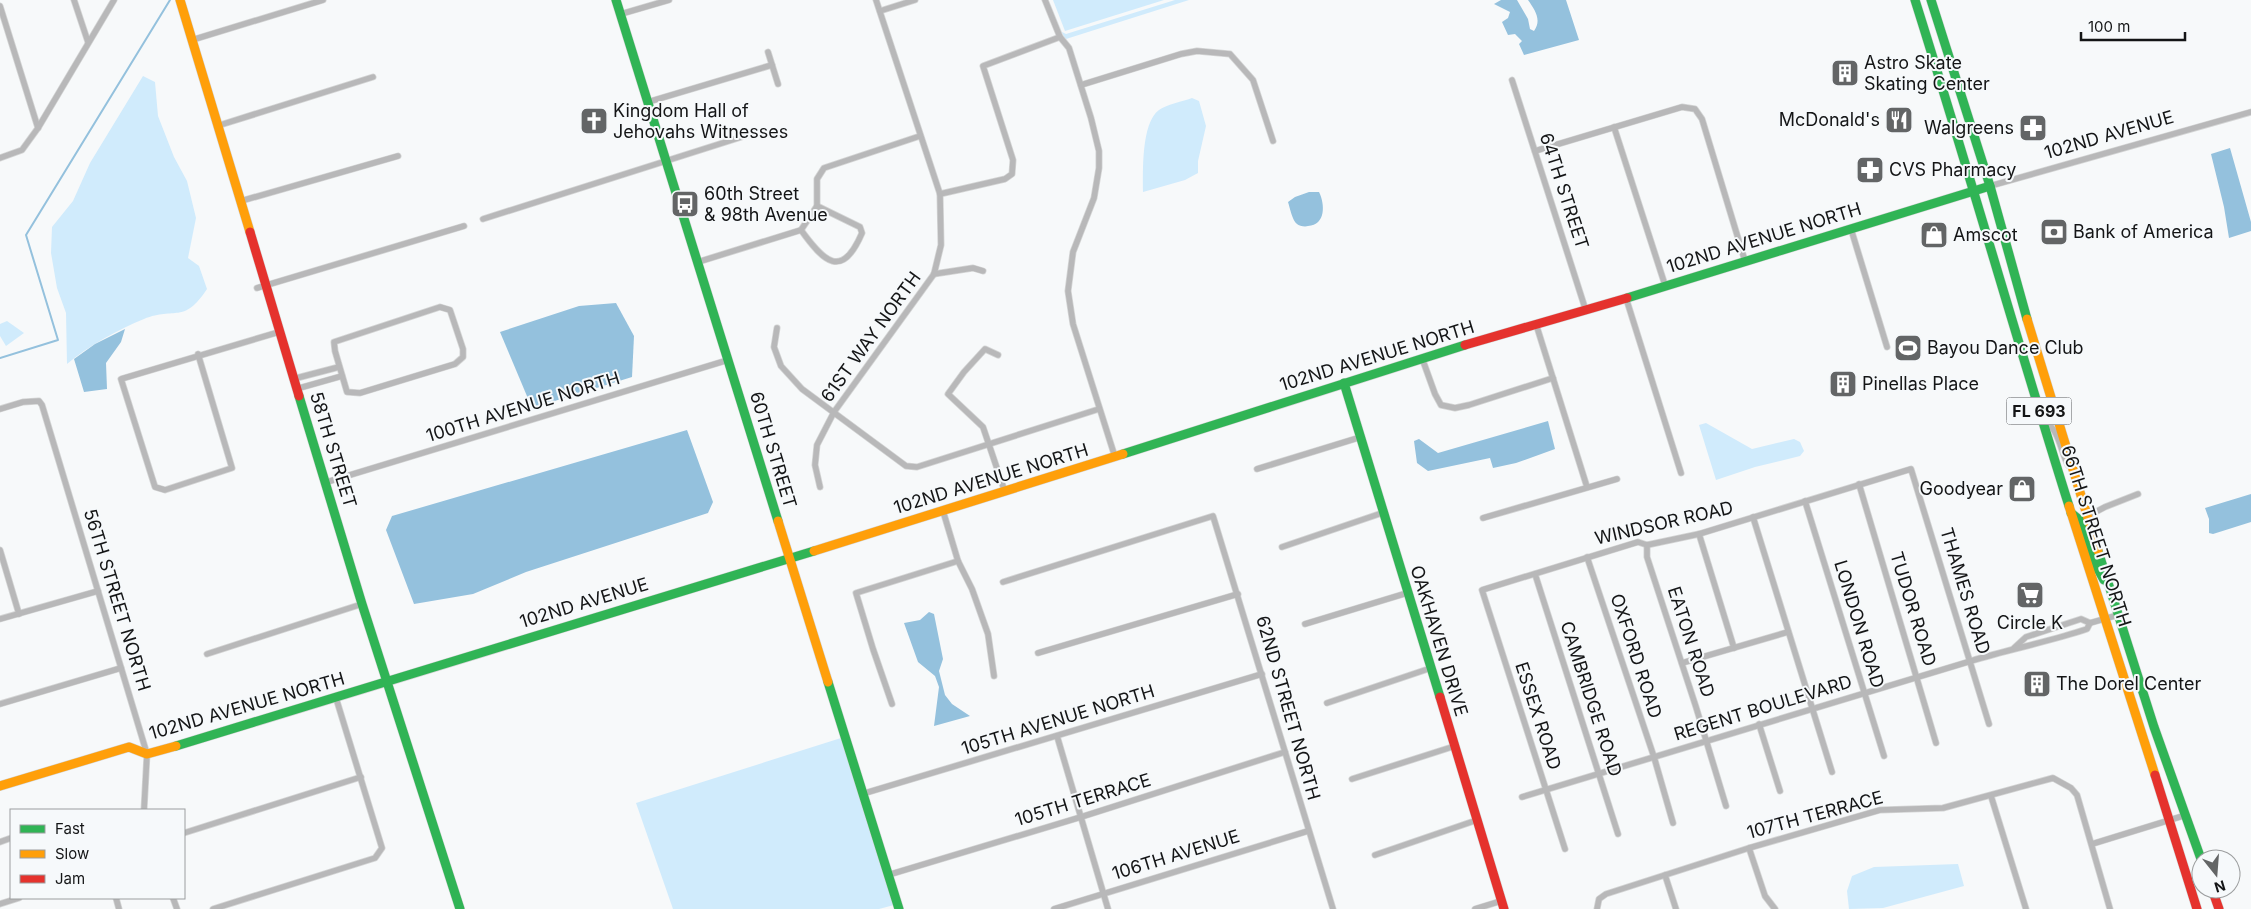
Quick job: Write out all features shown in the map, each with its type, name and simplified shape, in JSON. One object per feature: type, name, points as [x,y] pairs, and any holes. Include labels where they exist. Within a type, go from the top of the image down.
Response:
[{"type":"street","points":[[74,0],[88,42]]},
{"type":"street","points":[[0,158],[22,150],[38,128],[114,0]]},
{"type":"street","name":"58TH STREET","points":[[180,0],[241,201],[262,286],[279,332],[362,604],[388,680],[460,909]]},
{"type":"street","points":[[192,40],[323,0]]},
{"type":"street","name":"60TH STREET","points":[[616,0],[899,909]]},
{"type":"street","points":[[621,14],[669,0]]},
{"type":"street","name":"61ST WAY NORTH","points":[[820,488],[815,465],[817,445],[834,412],[934,274],[941,245],[940,194],[876,0]]},
{"type":"street","points":[[880,11],[915,0]]},
{"type":"street","points":[[1045,0],[1060,37],[1069,48],[1099,151],[1099,168],[1094,198],[1073,252],[1068,291],[1073,324],[1116,457]]},
{"type":"street","name":"66TH STREET NORTH","points":[[1915,0],[1975,191],[2002,291],[2042,420],[2197,909]]},
{"type":"street","name":"66TH STREET NORTH","points":[[1931,0],[1990,186],[2017,288],[2118,615],[2154,727],[2198,849]]},
{"type":"street","points":[[0,6],[38,128]]},
{"type":"street","points":[[940,194],[1005,179],[1012,174],[1013,160],[983,66],[1060,37]]},
{"type":"street","points":[[1081,85],[1181,54],[1197,51],[1230,54],[1253,80],[1273,141]]},
{"type":"street","points":[[768,52],[778,84]]},
{"type":"street","points":[[648,102],[772,65]]},
{"type":"street","points":[[218,126],[373,77]]},
{"type":"street","name":"64TH STREET","points":[[1512,80],[1586,312]]},
{"type":"street","points":[[1535,151],[1682,107],[1695,109],[1702,120],[1745,261]]},
{"type":"street","name":"102ND AVENUE","points":[[1975,191],[2251,112]]},
{"type":"street","points":[[1614,127],[1666,285]]},
{"type":"street","points":[[482,219],[754,133]]},
{"type":"street","points":[[698,262],[801,230],[817,206],[817,179],[824,168],[920,136]]},
{"type":"street","points":[[241,201],[398,156]]},
{"type":"street","name":"102ND AVENUE NORTH","points":[[789,558],[1116,457],[1422,358],[1536,324],[1586,312],[1666,285],[1975,191]]},
{"type":"street","points":[[801,230],[830,262],[838,263],[847,258],[856,247],[862,233],[860,227],[817,206]]},
{"type":"street","points":[[262,286],[464,226]]},
{"type":"street","points":[[1851,229],[1887,346]]},
{"type":"street","points":[[934,274],[973,268],[983,271]]},
{"type":"street","points":[[1626,298],[1681,473]]},
{"type":"street","points":[[440,307],[450,310],[463,349],[463,357],[455,364],[360,393],[347,392],[339,367],[334,342],[440,307]]},
{"type":"street","points":[[1536,324],[1587,488]]},
{"type":"street","points":[[777,328],[774,347],[781,366],[802,390],[906,466],[917,467],[1099,409]]},
{"type":"street","points":[[198,354],[232,468],[165,490],[155,487],[121,379],[198,354],[279,332]]},
{"type":"street","points":[[998,355],[985,349],[964,372],[948,394],[983,427],[1005,492]]},
{"type":"street","points":[[1422,358],[1435,394],[1442,405],[1455,408],[1470,405],[1553,378]]},
{"type":"street","name":"100TH AVENUE NORTH","points":[[326,482],[728,360]]},
{"type":"street","points":[[293,379],[339,367]]},
{"type":"street","points":[[296,388],[342,376]]},
{"type":"street","name":"OAKHAVEN DRIVE","points":[[1344,383],[1502,905]]},
{"type":"street","name":"56TH STREET NORTH","points":[[0,409],[23,402],[39,401],[147,754],[144,809]]},
{"type":"street","points":[[2042,420],[2054,428],[2061,453],[2077,480]]},
{"type":"street","points":[[1257,469],[1361,437]]},
{"type":"street","name":"WINDSOR ROAD","points":[[1482,590],[1638,542],[1647,545],[1699,534],[1911,469]]},
{"type":"street","name":"THAMES ROAD","points":[[1911,469],[1989,724]]},
{"type":"street","points":[[1483,518],[1617,479]]},
{"type":"street","name":"TUDOR ROAD","points":[[1859,484],[1918,677],[1936,743]]},
{"type":"street","points":[[2088,516],[2138,494]]},
{"type":"street","name":"LONDON ROAD","points":[[1805,501],[1884,756]]},
{"type":"street","points":[[943,511],[958,561],[972,588],[988,634],[994,676]]},
{"type":"street","points":[[2071,512],[2081,521],[2093,560],[2102,579],[2108,583]]},
{"type":"street","points":[[1282,548],[1382,513]]},
{"type":"street","name":"62ND STREET NORTH","points":[[1004,582],[1213,516],[1286,752],[1308,831],[1334,909]]},
{"type":"street","points":[[1752,517],[1832,772]]},
{"type":"street","points":[[1699,534],[1734,648]]},
{"type":"street","name":"EATON ROAD","points":[[1647,545],[1647,556],[1726,806]]},
{"type":"street","points":[[0,550],[19,614]]},
{"type":"street","name":"OXFORD ROAD","points":[[1587,557],[1654,757],[1673,823]]},
{"type":"street","name":"102ND AVENUE","points":[[388,680],[789,558]]},
{"type":"street","points":[[892,704],[872,649],[856,593],[958,561]]},
{"type":"street","name":"CAMBRIDGE ROAD","points":[[1536,574],[1618,834]]},
{"type":"street","name":"ESSEX ROAD","points":[[1482,590],[1565,850]]},
{"type":"street","points":[[0,620],[98,591]]},
{"type":"street","points":[[1305,624],[1407,593]]},
{"type":"street","points":[[1038,654],[1238,594]]},
{"type":"street","points":[[207,654],[362,604]]},
{"type":"street","name":"REGENT BOULEVARD","points":[[2014,648],[2026,637],[2033,634],[2081,619],[2090,623],[2118,615]]},
{"type":"street","name":"REGENT BOULEVARD","points":[[1522,797],[2014,648],[2032,646],[2087,630],[2090,623]]},
{"type":"street","points":[[1682,663],[1788,632]]},
{"type":"street","points":[[0,704],[122,668]]},
{"type":"street","points":[[1327,703],[1431,668]]},
{"type":"street","name":"105TH AVENUE NORTH","points":[[862,794],[1262,674]]},
{"type":"street","name":"102ND AVENUE NORTH","points":[[0,786],[129,747],[147,754],[336,698],[388,680]]},
{"type":"street","points":[[213,909],[375,858],[382,848],[336,698]]},
{"type":"street","points":[[1759,724],[1780,791]]},
{"type":"street","points":[[1057,736],[1108,909]]},
{"type":"street","points":[[1352,778],[1455,746]]},
{"type":"street","name":"105TH TERRACE","points":[[888,874],[1081,817],[1286,752]]},
{"type":"street","points":[[185,833],[361,778]]},
{"type":"street","name":"107TH TERRACE","points":[[1597,909],[1599,899],[1606,894],[1749,848],[1880,810],[1943,808],[2053,778],[2071,788],[2076,795],[2092,844]]},
{"type":"street","points":[[1991,796],[2026,909]]},
{"type":"street","points":[[2110,909],[2092,844],[2186,814]]},
{"type":"street","points":[[1375,855],[1477,820]]},
{"type":"street","name":"106TH AVENUE","points":[[1054,909],[1308,831]]},
{"type":"street","points":[[1749,848],[1765,896],[1775,909]]},
{"type":"street","points":[[1665,875],[1676,909]]},
{"type":"street","points":[[0,904],[16,899]]},
{"type":"street","points":[[1475,909],[1502,905]]},
{"type":"shaded area","points":[[1049,0],[1062,32],[1066,34],[1175,0],[1189,0],[1066,39],[1063,35]]},
{"type":"shaded area","points":[[1053,0],[1164,0],[1065,31]]},
{"type":"shaded area","points":[[1501,0],[1517,0],[1528,19],[1530,29],[1534,31],[1537,19],[1535,11],[1528,0],[1566,0],[1579,40],[1524,55],[1519,44],[1522,41],[1515,34],[1508,35],[1502,22],[1508,18],[1510,12],[1494,4]]},
{"type":"shaded area","points":[[143,76],[155,82],[158,116],[174,157],[187,181],[196,218],[188,258],[199,266],[207,289],[192,307],[185,311],[155,315],[134,323],[94,344],[67,364],[66,313],[57,288],[51,253],[52,227],[73,201],[90,163]]},
{"type":"shaded area","points":[[1192,98],[1199,101],[1206,126],[1198,161],[1198,173],[1185,180],[1143,192],[1144,148],[1153,116],[1162,108]]},
{"type":"shaded area","points":[[2230,148],[2251,222],[2251,231],[2229,238],[2224,207],[2211,154]]},
{"type":"shaded area","points":[[1309,192],[1319,192],[1323,208],[1321,218],[1314,225],[1301,226],[1294,220],[1288,202],[1295,197]]},
{"type":"shaded area","points":[[616,303],[634,336],[632,377],[532,408],[500,332],[579,306]]},
{"type":"shaded area","points":[[7,321],[24,333],[6,346],[0,336],[0,324]]},
{"type":"shaded area","points":[[125,329],[121,342],[106,363],[107,389],[84,392],[74,359],[95,344]]},
{"type":"shaded area","points":[[1548,421],[1555,449],[1516,463],[1493,468],[1490,458],[1428,471],[1417,463],[1414,441],[1419,439],[1438,453]]},
{"type":"shaded area","points":[[1706,423],[1752,449],[1794,439],[1800,442],[1804,451],[1800,456],[1755,467],[1716,480],[1699,425]]},
{"type":"shaded area","points":[[687,430],[713,502],[708,513],[526,572],[473,594],[414,604],[386,530],[392,516]]},
{"type":"shaded area","points":[[2251,494],[2251,522],[2213,534],[2209,533],[2209,519],[2205,508]]},
{"type":"shaded area","points":[[929,612],[934,614],[943,659],[939,671],[945,695],[952,704],[970,716],[934,726],[939,687],[935,676],[918,662],[904,623],[920,620]]},
{"type":"shaded area","points":[[841,738],[894,905],[879,909],[673,909],[636,803]]},
{"type":"shaded area","points":[[1958,864],[1964,886],[1883,908],[1849,909],[1847,891],[1852,876],[1874,867]]},
{"type":"waterway","points":[[0,358],[58,340],[26,235],[170,0]]},
{"type":"traffic: fast","points":[[616,0],[778,521]]},
{"type":"traffic: fast","points":[[1915,0],[2069,506]]},
{"type":"traffic: fast","points":[[1931,0],[1990,186],[2027,319]]},
{"type":"traffic: fast","points":[[1627,298],[1990,186]]},
{"type":"traffic: fast","points":[[1123,454],[1465,345]]},
{"type":"traffic: fast","points":[[1344,383],[1440,697]]},
{"type":"traffic: fast","points":[[299,396],[362,604],[460,909]]},
{"type":"traffic: fast","points":[[2071,513],[2081,521],[2093,560],[2104,580]]},
{"type":"traffic: fast","points":[[176,746],[814,551]]},
{"type":"traffic: fast","points":[[2098,551],[2154,727],[2197,849]]},
{"type":"traffic: fast","points":[[828,682],[899,909]]},
{"type":"traffic: slow","points":[[180,0],[250,232]]},
{"type":"traffic: slow","points":[[2027,319],[2098,551]]},
{"type":"traffic: slow","points":[[814,551],[1123,454]]},
{"type":"traffic: slow","points":[[2069,506],[2155,775]]},
{"type":"traffic: slow","points":[[778,521],[828,682]]},
{"type":"traffic: slow","points":[[0,786],[129,747],[147,754],[176,746]]},
{"type":"traffic: jam","points":[[250,232],[299,396]]},
{"type":"traffic: jam","points":[[1465,345],[1627,298]]},
{"type":"traffic: jam","points":[[1440,697],[1504,909]]},
{"type":"traffic: jam","points":[[2155,775],[2197,909]]},
{"type":"traffic: jam","points":[[2216,899],[2219,909]]},
{"type":"place","name":"Astro Skate Skating Center","points":[[1845,73]]},
{"type":"place","name":"McDonald's","points":[[1899,120]]},
{"type":"place","name":"Kingdom Hall of Jehovahs Witnesses","points":[[594,121]]},
{"type":"place","name":"Walgreens","points":[[2033,128]]},
{"type":"place","name":"CVS Pharmacy","points":[[1870,170]]},
{"type":"place","name":"60th Street & 98th Avenue","points":[[685,204]]},
{"type":"place","name":"Bank of America","points":[[2054,232]]},
{"type":"place","name":"Amscot","points":[[1934,235]]},
{"type":"place","name":"Bayou Dance Club","points":[[1908,348]]},
{"type":"place","name":"Pinellas Place","points":[[1843,384]]},
{"type":"place","name":"Goodyear","points":[[2022,489]]},
{"type":"place","name":"Circle K","points":[[2030,595]]},
{"type":"place","name":"The Dorel Center","points":[[2037,684]]}]
